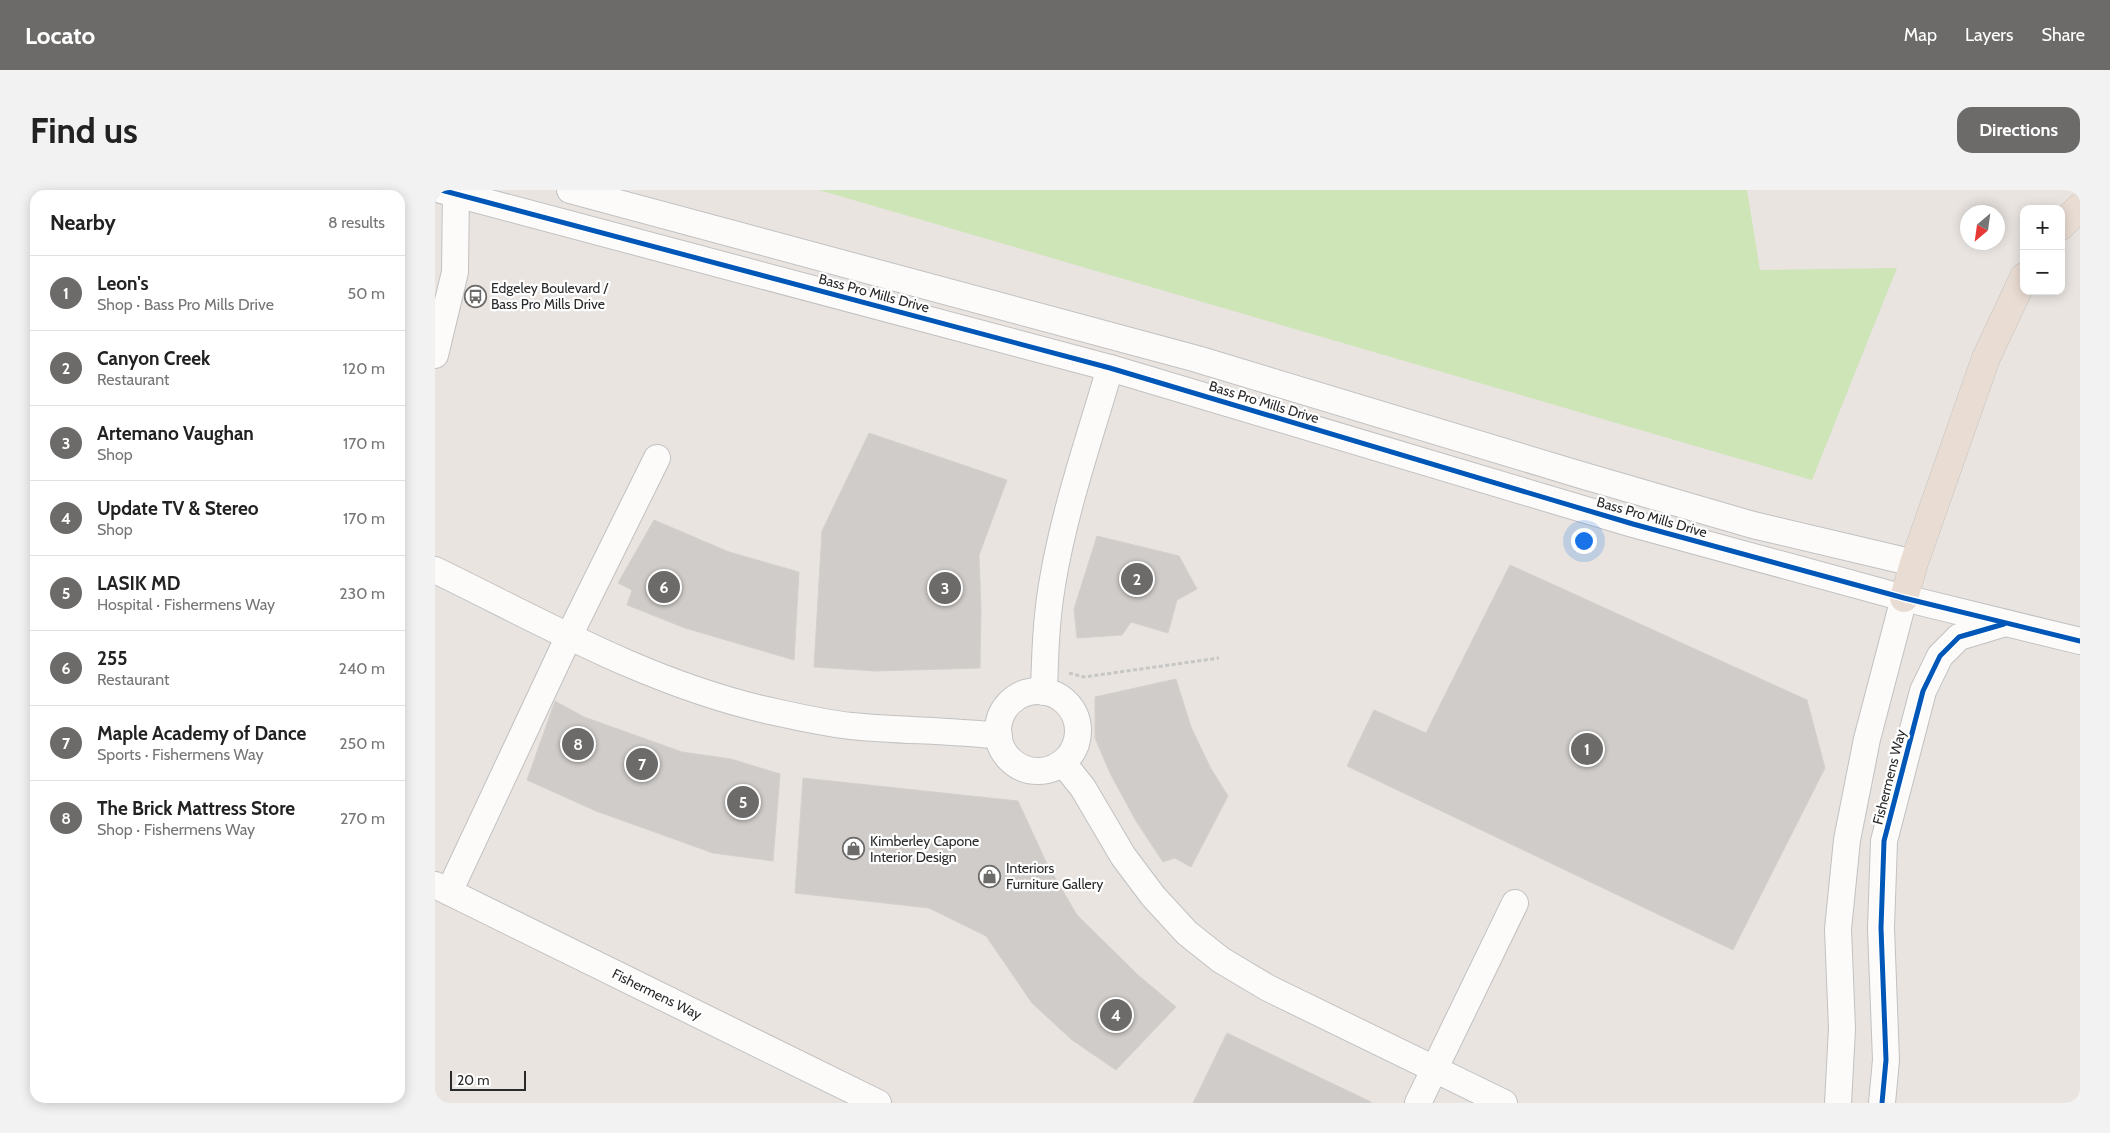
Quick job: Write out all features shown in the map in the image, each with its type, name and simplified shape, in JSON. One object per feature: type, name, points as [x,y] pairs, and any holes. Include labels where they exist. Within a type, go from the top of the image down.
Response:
[{"type":"highway","points":[[2065,222],[2080,207]]},
{"type":"highway","points":[[1904,598],[1914,563],[1986,358],[2020,286]]},
{"type":"street","name":"Bass Pro Mills Drive","points":[[570,190],[1197,359],[1581,476],[1753,525],[1914,563]]},
{"type":"street","name":"Bass Pro Mills Drive","points":[[451,191],[1110,368],[1633,524],[1904,598],[2080,641]]},
{"type":"street","points":[[435,227],[451,191]]},
{"type":"street","points":[[435,355],[455,272],[451,191]]},
{"type":"street","points":[[1044,692],[1046,638],[1052,586],[1064,528],[1110,368]]},
{"type":"street","points":[[442,888],[657,458]]},
{"type":"street","points":[[435,570],[568,638],[682,685],[765,710],[850,726],[962,732],[999,736]]},
{"type":"street","name":"Fishermens Way","points":[[1838,1103],[1842,1030],[1838,929],[1847,840],[1867,739],[1904,598]]},
{"type":"street","name":"Fishermens Way","points":[[1882,1103],[1886,1060],[1881,928],[1884,841],[1923,691],[1940,656],[1959,637],[2005,623]]},
{"type":"street","points":[[1044,692],[1054,694],[1065,702],[1074,713],[1078,726],[1077,740],[1072,753],[1063,763],[1050,769],[1037,771],[1023,768],[1011,760],[1003,749],[999,736],[999,722],[1005,709],[1014,699],[1027,693],[1044,692]]},
{"type":"street","points":[[1063,763],[1083,788],[1123,856],[1153,896],[1187,933],[1221,960],[1269,988],[1504,1103]]},
{"type":"street","name":"Fishermens Way","points":[[442,888],[879,1103]]},
{"type":"street","points":[[1418,1103],[1515,903]]},
{"type":"path","points":[[1045,666],[1084,677],[1219,658]]},
{"type":"green space","points":[[819,190],[1747,190],[1760,270],[1897,268],[1812,480]]},
{"type":"building","points":[[869,433],[1007,480],[979,555],[981,609],[980,668],[876,671],[814,667],[822,531]]},
{"type":"building","points":[[654,520],[729,552],[799,572],[794,660],[685,628],[627,605],[632,590],[618,583]]},
{"type":"building","points":[[1097,536],[1179,556],[1197,589],[1177,600],[1168,633],[1131,622],[1122,635],[1077,638],[1074,609]]},
{"type":"building","points":[[1510,565],[1807,700],[1825,768],[1733,950],[1347,766],[1374,710],[1426,733]]},
{"type":"building","points":[[1176,679],[1191,727],[1210,767],[1228,796],[1191,867],[1175,858],[1163,862],[1136,821],[1110,773],[1095,738],[1095,697]]},
{"type":"building","points":[[555,701],[584,717],[682,752],[731,759],[780,774],[773,861],[713,853],[596,811],[527,780]]},
{"type":"building","points":[[803,778],[1018,801],[1047,864],[1077,915],[1138,975],[1176,1007],[1116,1070],[1072,1040],[1032,1003],[986,936],[929,908],[795,893]]},
{"type":"building","points":[[1227,1033],[1371,1102],[1371,1103],[1193,1103]]},
{"type":"cycle path","points":[[441,190],[1110,368],[1633,524],[1904,598],[2080,641]]},
{"type":"cycle path","points":[[1882,1103],[1886,1060],[1881,928],[1884,841],[1923,691],[1940,656],[1959,637],[2004,624]]},
{"type":"place","name":"Edgeley Boulevard / Bass Pro Mills Drive","points":[[475,296]]},
{"type":"place","name":"Canyon Creek","points":[[1137,579]]},
{"type":"place","name":"255","points":[[664,587]]},
{"type":"place","name":"Artemano Vaughan","points":[[945,588]]},
{"type":"place","name":"The Brick Mattress Store","points":[[578,744]]},
{"type":"place","name":"Leon's","points":[[1587,749]]},
{"type":"place","name":"Maple Academy of Dance","points":[[642,764]]},
{"type":"place","name":"LASIK MD","points":[[743,802]]},
{"type":"place","name":"Kimberley Capone Interior Design","points":[[854,849]]},
{"type":"place","name":"Interiors Furniture Gallery","points":[[990,876]]},
{"type":"place","name":"Update TV & Stereo","points":[[1116,1015]]}]
